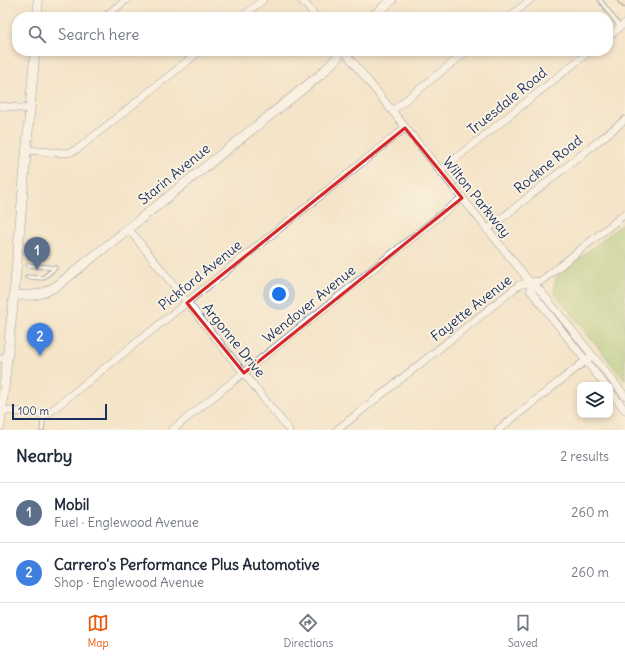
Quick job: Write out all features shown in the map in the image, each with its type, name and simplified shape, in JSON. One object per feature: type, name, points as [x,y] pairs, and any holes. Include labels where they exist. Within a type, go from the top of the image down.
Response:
[{"type":"street","points":[[38,0],[38,12]]},
{"type":"street","points":[[110,12],[126,0]]},
{"type":"street","points":[[248,12],[263,0]]},
{"type":"street","points":[[302,0],[312,12]]},
{"type":"street","points":[[378,12],[392,0]]},
{"type":"street","points":[[515,12],[530,0]]},
{"type":"street","points":[[613,33],[623,25]]},
{"type":"street","points":[[0,426],[2,410],[3,359],[14,295],[35,56]]},
{"type":"street","points":[[26,150],[65,153],[75,151],[194,56]]},
{"type":"street","name":"Starin Avenue","points":[[14,295],[38,295],[48,291],[58,284],[320,75],[338,56]]},
{"type":"street","points":[[348,56],[392,112],[461,56]]},
{"type":"street","name":"Truesdale Road","points":[[440,171],[584,56]]},
{"type":"street","points":[[0,106],[30,109]]},
{"type":"street","name":"Wilton Parkway","points":[[392,112],[530,282],[539,288],[625,396]]},
{"type":"street","name":"Rockne Road","points":[[487,230],[625,120]]},
{"type":"street","name":"Pickford Avenue","points":[[44,414],[46,415],[405,128]]},
{"type":"street","name":"Wendover Avenue","points":[[172,430],[462,198]]},
{"type":"street","name":"Fayette Avenue","points":[[337,430],[519,285],[541,281],[625,214]]},
{"type":"street","name":"Argonne Drive","points":[[128,228],[289,430]]},
{"type":"street","name":"Wilton Parkway","points":[[530,282],[530,290],[603,382]]},
{"type":"street","points":[[498,430],[593,355]]},
{"type":"street","points":[[613,395],[625,410]]},
{"type":"street","points":[[2,410],[44,414]]},
{"type":"lane","points":[[600,0],[611,12]]},
{"type":"lane","points":[[613,14],[623,25]]},
{"type":"lane","points":[[27,277],[42,278],[55,268],[28,265]]},
{"type":"lane","points":[[42,430],[44,414]]},
{"type":"highlighted area","points":[[405,128],[462,198],[244,373],[187,303]]},
{"type":"green space","points":[[625,222],[625,381],[554,292],[556,277]]},
{"type":"place","name":"Mobil","points":[[37,270]]},
{"type":"place","name":"Carrero's Performance Plus Automotive","points":[[40,356]]}]
